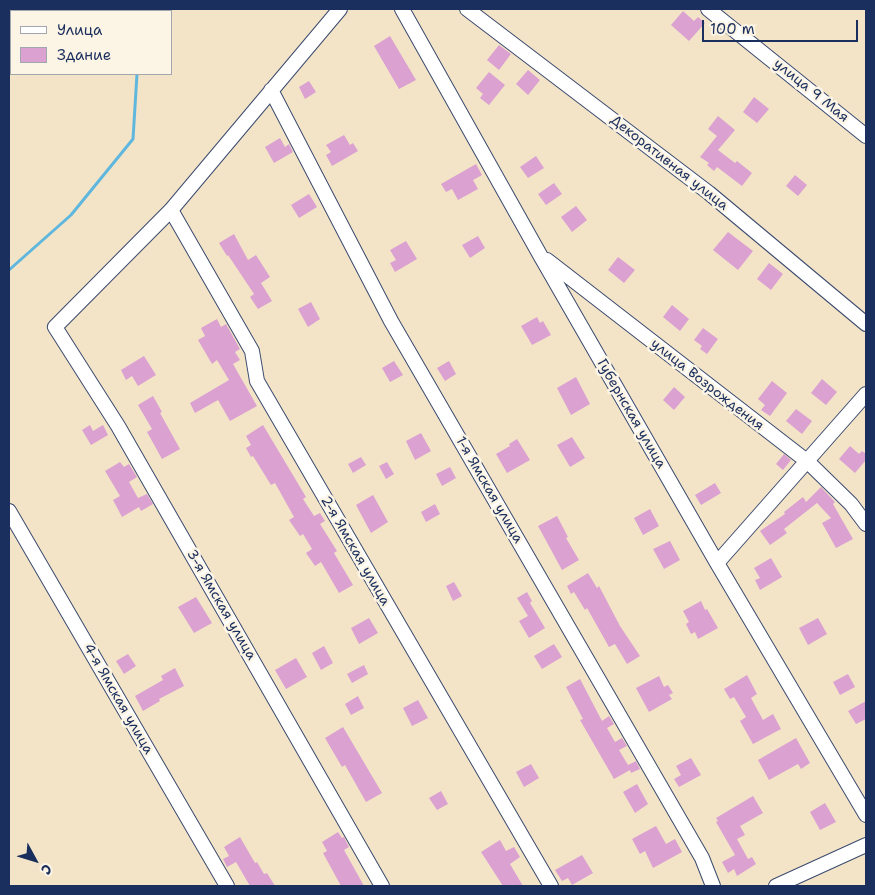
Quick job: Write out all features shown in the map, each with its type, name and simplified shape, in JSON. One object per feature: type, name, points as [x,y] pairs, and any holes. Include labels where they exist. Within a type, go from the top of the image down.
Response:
[{"type":"street","points":[[171,210],[340,9]]},
{"type":"street","name":"Губернская улица","points":[[402,9],[540,255],[717,563],[866,815]]},
{"type":"street","name":"Декоративная улица","points":[[466,9],[709,193],[866,324]]},
{"type":"street","name":"улица 9 Мая","points":[[708,9],[866,136]]},
{"type":"street","name":"1-я Ямская улица","points":[[271,90],[391,321],[702,858],[713,886]]},
{"type":"street","name":"3-я Ямская улица","points":[[171,210],[55,327],[118,426],[382,886]]},
{"type":"street","name":"2-я Ямская улица","points":[[171,210],[252,351],[257,381],[551,886]]},
{"type":"street","name":"улица Возрождения","points":[[540,255],[808,462],[851,504],[866,524]]},
{"type":"street","points":[[717,563],[866,394]]},
{"type":"street","name":"4-я Ямская улица","points":[[9,511],[226,886]]},
{"type":"street","points":[[776,886],[866,845]]},
{"type":"building","points":[[683,11],[694,21],[698,17],[705,23],[689,41],[671,25]]},
{"type":"building","points":[[390,36],[416,80],[399,89],[374,46]]},
{"type":"building","points":[[499,45],[511,54],[499,70],[487,60]]},
{"type":"building","points":[[528,70],[540,80],[528,95],[516,84]]},
{"type":"building","points":[[489,72],[505,85],[489,105],[480,98],[483,94],[476,88]]},
{"type":"building","points":[[309,81],[316,92],[305,99],[299,87]]},
{"type":"building","points":[[754,97],[769,109],[757,123],[743,112]]},
{"type":"building","points":[[718,116],[735,130],[718,150],[735,163],[737,161],[752,173],[742,186],[717,167],[714,171],[707,165],[709,163],[700,157],[717,136],[708,129]]},
{"type":"building","points":[[344,135],[350,145],[353,143],[358,151],[332,166],[326,155],[331,152],[326,145]]},
{"type":"building","points":[[280,138],[285,147],[289,144],[293,152],[274,163],[265,147]]},
{"type":"building","points":[[536,156],[544,168],[528,178],[520,167]]},
{"type":"building","points":[[476,164],[482,175],[473,180],[478,189],[458,200],[452,189],[446,192],[441,184]]},
{"type":"building","points":[[795,175],[807,185],[798,196],[786,186]]},
{"type":"building","points":[[554,183],[562,194],[546,205],[538,194]]},
{"type":"building","points":[[309,194],[317,207],[299,218],[291,205]]},
{"type":"building","points":[[576,206],[587,220],[572,232],[561,217]]},
{"type":"building","points":[[728,232],[753,251],[738,270],[713,250]]},
{"type":"building","points":[[234,234],[248,260],[256,255],[270,277],[261,283],[272,301],[258,309],[250,297],[254,294],[219,243]]},
{"type":"building","points":[[478,236],[485,248],[470,258],[462,245]]},
{"type":"building","points":[[406,241],[417,259],[395,272],[390,263],[396,260],[390,250]]},
{"type":"building","points":[[618,257],[635,270],[624,283],[608,270]]},
{"type":"building","points":[[769,263],[783,274],[771,290],[757,279]]},
{"type":"building","points":[[311,302],[320,319],[308,327],[298,309]]},
{"type":"building","points":[[672,305],[689,319],[680,331],[663,317]]},
{"type":"building","points":[[537,317],[540,323],[543,321],[551,335],[532,345],[521,326]]},
{"type":"building","points":[[217,319],[221,327],[226,324],[240,349],[235,352],[240,360],[233,364],[257,406],[230,421],[218,400],[195,413],[190,403],[229,380],[217,360],[212,364],[198,340],[205,336],[201,328]]},
{"type":"building","points":[[703,328],[718,339],[707,354],[700,349],[702,346],[694,340]]},
{"type":"building","points":[[144,356],[156,375],[138,386],[132,376],[126,380],[121,370]]},
{"type":"building","points":[[394,361],[403,375],[390,382],[382,368]]},
{"type":"building","points":[[449,361],[456,374],[445,381],[437,368]]},
{"type":"building","points":[[576,377],[590,404],[571,415],[557,388]]},
{"type":"building","points":[[822,379],[837,392],[826,405],[811,393]]},
{"type":"building","points":[[772,381],[787,393],[770,416],[761,410],[765,405],[758,399]]},
{"type":"building","points":[[674,387],[685,397],[674,410],[663,400]]},
{"type":"building","points":[[153,396],[180,449],[162,459],[147,432],[152,429],[138,405]]},
{"type":"building","points":[[796,409],[812,421],[802,434],[786,421]]},
{"type":"building","points":[[90,425],[93,431],[103,425],[108,435],[91,445],[82,430]]},
{"type":"building","points":[[263,425],[306,497],[303,499],[314,516],[320,513],[325,521],[320,524],[337,551],[334,553],[353,585],[339,593],[321,562],[315,566],[306,553],[312,549],[303,534],[300,536],[289,520],[294,517],[275,483],[271,485],[246,448],[251,445],[246,436]]},
{"type":"building","points":[[421,433],[431,451],[415,460],[406,441]]},
{"type":"building","points":[[572,437],[585,458],[570,467],[557,445]]},
{"type":"building","points":[[517,439],[530,460],[507,473],[496,454],[510,446],[509,444]]},
{"type":"building","points":[[850,446],[859,454],[862,451],[866,454],[866,460],[855,473],[839,459]]},
{"type":"building","points":[[784,454],[791,460],[783,470],[776,464]]},
{"type":"building","points":[[361,457],[366,465],[353,473],[348,464]]},
{"type":"building","points":[[120,462],[124,467],[129,464],[137,477],[129,482],[138,498],[147,494],[153,504],[141,511],[139,507],[122,517],[113,500],[120,496],[105,471]]},
{"type":"building","points":[[387,462],[394,474],[386,479],[379,466]]},
{"type":"building","points":[[450,467],[456,478],[442,486],[436,474]]},
{"type":"building","points":[[715,483],[721,493],[701,505],[695,495]]},
{"type":"building","points":[[821,487],[835,502],[833,504],[853,539],[836,548],[822,523],[831,518],[817,503],[784,529],[787,533],[770,545],[760,531],[785,514],[784,512],[803,497],[806,502]]},
{"type":"building","points":[[373,495],[388,522],[371,533],[356,505]]},
{"type":"building","points":[[435,504],[440,514],[426,522],[421,512]]},
{"type":"building","points":[[650,509],[659,526],[643,535],[634,518]]},
{"type":"building","points":[[557,516],[568,537],[566,538],[579,560],[562,570],[538,526]]},
{"type":"building","points":[[670,541],[680,560],[664,569],[653,549]]},
{"type":"building","points":[[771,558],[782,577],[760,590],[755,580],[760,578],[754,568]]},
{"type":"building","points":[[588,573],[597,588],[599,586],[620,626],[640,656],[627,664],[615,644],[609,647],[587,608],[585,610],[574,592],[571,594],[567,586]]},
{"type":"building","points":[[454,582],[462,596],[453,601],[446,586]]},
{"type":"building","points":[[527,592],[532,601],[530,603],[545,628],[529,638],[519,621],[528,616],[517,598]]},
{"type":"building","points":[[196,597],[212,623],[194,633],[178,607]]},
{"type":"building","points":[[701,601],[718,628],[698,639],[695,632],[691,634],[686,624],[689,622],[683,611]]},
{"type":"building","points":[[369,618],[378,633],[359,644],[351,628]]},
{"type":"building","points":[[818,618],[827,634],[808,645],[799,628]]},
{"type":"building","points":[[554,644],[562,657],[542,669],[534,656]]},
{"type":"building","points":[[324,646],[333,663],[321,670],[312,653]]},
{"type":"building","points":[[128,654],[136,666],[124,674],[116,661]]},
{"type":"building","points":[[296,658],[307,677],[286,689],[275,670]]},
{"type":"building","points":[[364,665],[368,674],[352,683],[347,674]]},
{"type":"building","points":[[175,668],[184,686],[159,699],[160,701],[143,711],[135,696],[163,680],[161,676]]},
{"type":"building","points":[[848,674],[855,687],[840,695],[833,682]]},
{"type":"building","points":[[747,675],[757,694],[751,698],[763,720],[773,714],[781,729],[753,744],[740,721],[746,717],[734,697],[730,699],[724,689]]},
{"type":"building","points":[[659,676],[664,687],[668,685],[673,693],[669,695],[672,699],[649,712],[636,688]]},
{"type":"building","points":[[580,679],[602,721],[609,716],[614,724],[607,728],[615,742],[622,738],[627,746],[619,750],[628,765],[636,761],[640,769],[631,773],[630,770],[614,779],[580,720],[583,719],[566,687]]},
{"type":"building","points":[[358,696],[364,708],[351,715],[345,704]]},
{"type":"building","points":[[418,700],[428,718],[412,726],[403,708]]},
{"type":"building","points":[[866,701],[866,719],[856,724],[848,711]]},
{"type":"building","points":[[343,727],[382,793],[366,802],[345,765],[342,767],[325,738]]},
{"type":"building","points":[[796,738],[810,763],[801,769],[798,764],[769,780],[758,760]]},
{"type":"building","points":[[691,758],[701,775],[679,787],[674,779],[681,775],[676,766]]},
{"type":"building","points":[[531,764],[539,778],[524,787],[516,772]]},
{"type":"building","points":[[637,784],[648,804],[635,813],[623,792]]},
{"type":"building","points":[[441,791],[448,804],[437,810],[429,798]]},
{"type":"building","points":[[753,796],[763,813],[740,826],[745,835],[737,839],[748,859],[752,857],[756,864],[737,876],[734,869],[728,873],[722,862],[735,855],[716,822],[718,821],[716,818]]},
{"type":"building","points":[[825,803],[836,822],[820,830],[810,812]]},
{"type":"building","points":[[656,826],[666,844],[675,839],[682,852],[653,868],[645,851],[640,854],[632,839]]},
{"type":"building","points":[[338,832],[342,838],[344,837],[349,847],[344,850],[364,886],[341,886],[323,853],[327,851],[322,842]]},
{"type":"building","points":[[240,837],[255,863],[257,862],[264,874],[267,873],[275,886],[250,886],[236,862],[227,867],[223,859],[229,856],[224,847]]},
{"type":"building","points":[[500,840],[506,851],[514,847],[520,857],[510,864],[523,886],[503,886],[481,852]]},
{"type":"building","points":[[582,855],[593,873],[572,885],[568,878],[562,881],[555,870]]},
{"type":"waterway","points":[[9,270],[71,215],[133,139],[137,75]]}]
